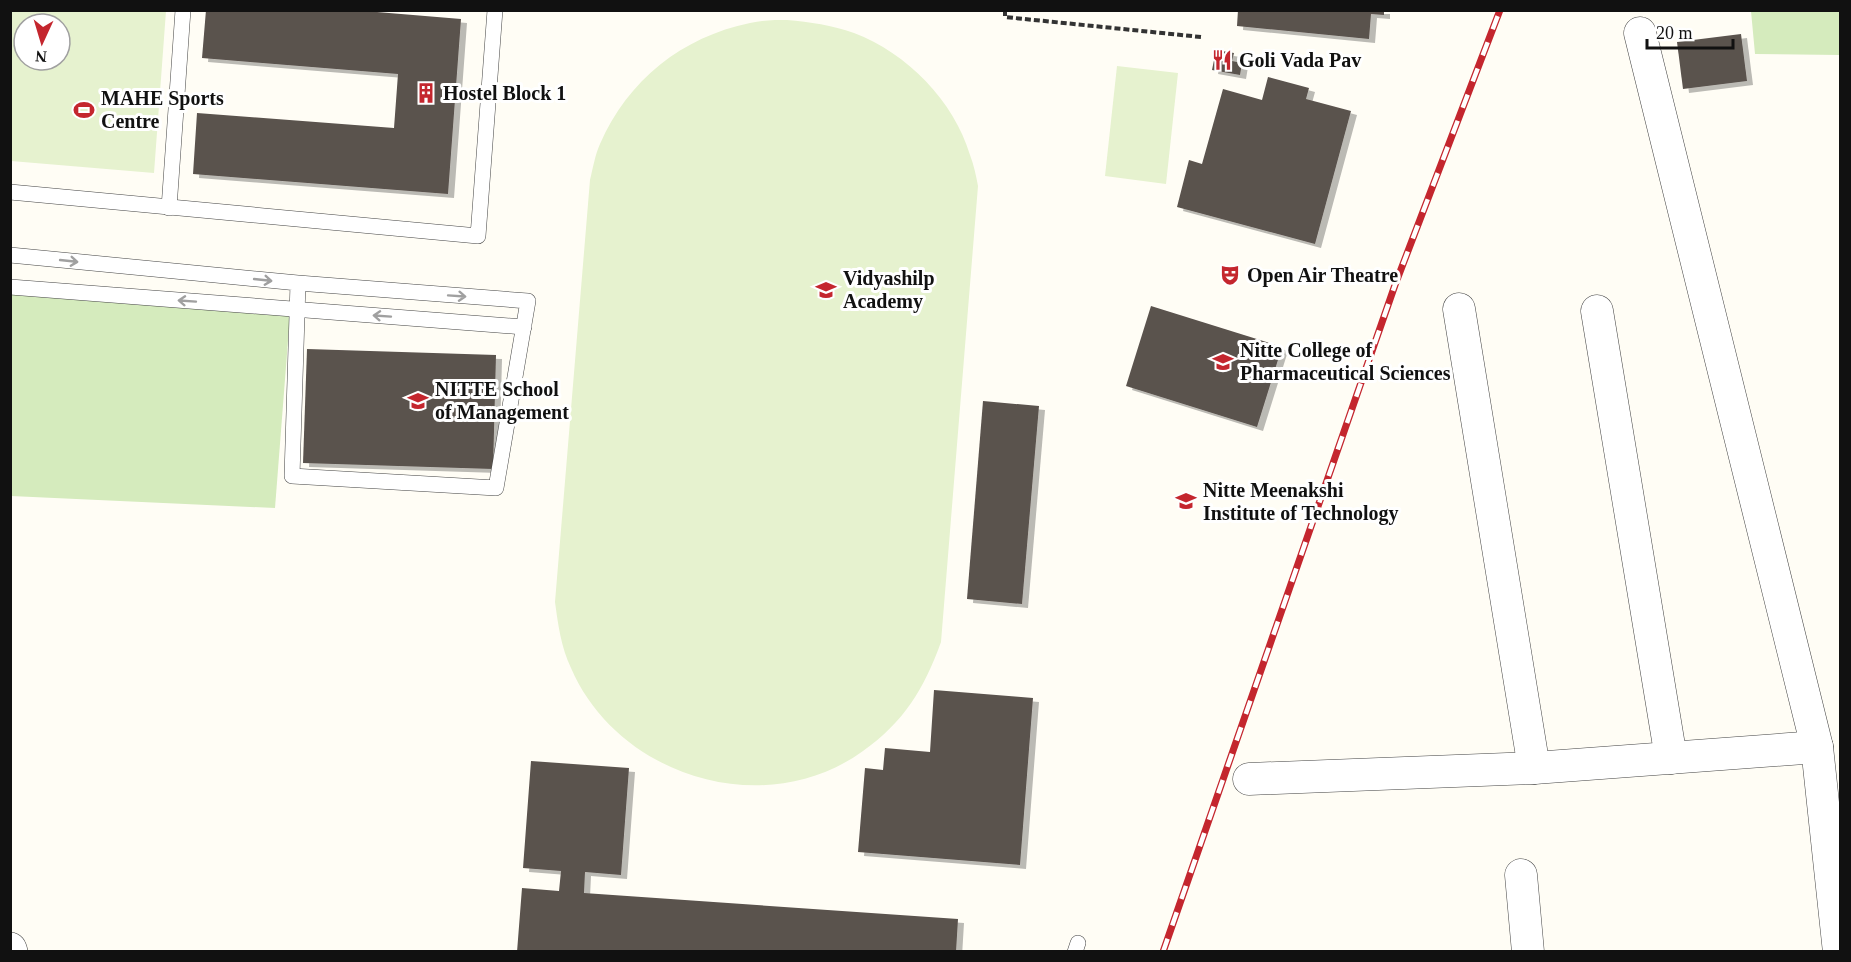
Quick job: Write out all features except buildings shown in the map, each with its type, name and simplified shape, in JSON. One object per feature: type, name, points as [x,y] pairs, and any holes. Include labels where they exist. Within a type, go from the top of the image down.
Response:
[{"type":"street","points":[[1640,33],[1816,747],[1839,951]]},
{"type":"street","points":[[1460,309],[1534,768]]},
{"type":"street","points":[[1597,311],[1671,758]]},
{"type":"street","points":[[1249,779],[1534,768],[1816,747]]},
{"type":"street","points":[[1521,874],[1528,951]]},
{"type":"lane","points":[[170,208],[183,10]]},
{"type":"lane","points":[[10,192],[478,236],[495,10]]},
{"type":"lane","points":[[10,255],[298,283],[528,301],[495,488],[292,476],[298,283]]},
{"type":"lane","points":[[10,287],[524,327]]},
{"type":"path","points":[[1005,10],[1005,17],[1201,37]]},
{"type":"green space","name":"MAHE Sports Centre","points":[[10,11],[166,11],[154,173],[11,161]]},
{"type":"green space","points":[[1751,11],[1840,11],[1840,55],[1755,54]]},
{"type":"green space","points":[[787,20],[821,24],[854,33],[874,42],[910,66],[926,81],[953,116],[963,135],[978,186],[941,642],[927,675],[911,703],[890,728],[863,751],[824,772],[783,783],[740,785],[698,777],[658,761],[623,737],[593,706],[571,668],[562,644],[555,602],[590,180],[598,148],[612,121],[642,81],[680,51],[725,30],[759,21]]},
{"type":"green space","points":[[1117,66],[1178,73],[1166,184],[1105,176]]},
{"type":"green space","points":[[11,294],[290,315],[275,508],[11,496]]},
{"type":"railway","points":[[1163,952],[1395,285],[1500,10]]},
{"type":"place","name":"Goli Vada Pav","points":[[1222,60]]},
{"type":"place","name":"Hostel Block 1","points":[[426,93]]},
{"type":"place","name":"MAHE Sports Centre","points":[[84,110]]},
{"type":"place","name":"Open Air Theatre","points":[[1230,275]]},
{"type":"place","name":"Vidyashilp Academy","points":[[826,290]]},
{"type":"place","name":"Nitte College of Pharmaceutical Sciences","points":[[1223,362]]},
{"type":"place","name":"NITTE School of Management","points":[[418,401]]},
{"type":"place","name":"Nitte Meenakshi Institute of Technology","points":[[1186,501]]}]
